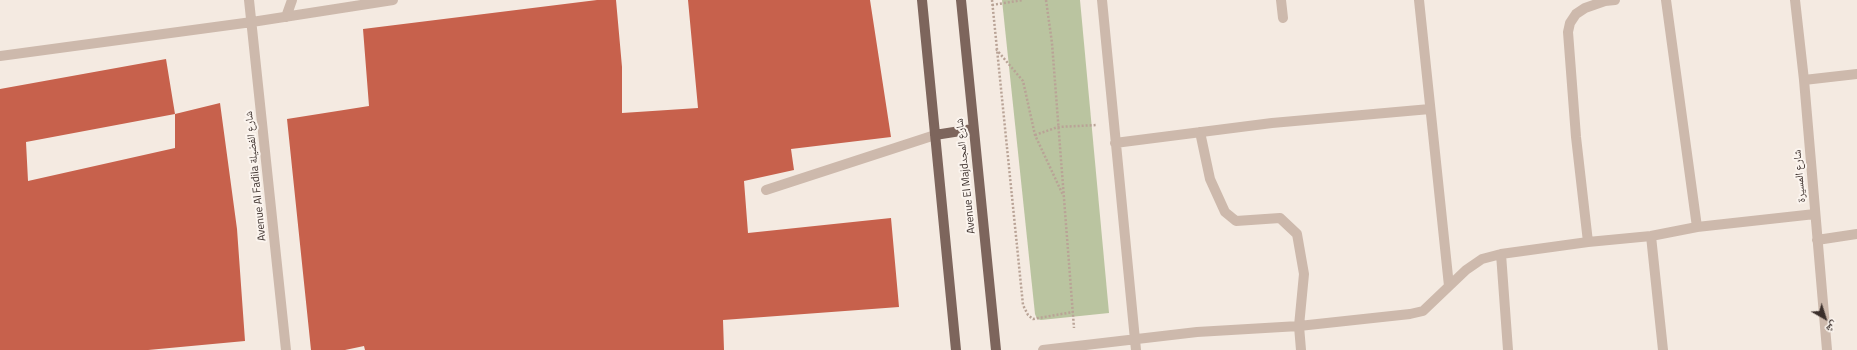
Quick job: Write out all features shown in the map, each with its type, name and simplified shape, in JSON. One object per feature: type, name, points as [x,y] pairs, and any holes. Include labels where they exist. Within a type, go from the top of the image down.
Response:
[{"type":"main road","points":[[922,0],[956,350]]},
{"type":"main road","name":"Avenue El Majdشارع المجد","points":[[960,0],[996,350]]},
{"type":"main road","points":[[935,135],[974,130]]},
{"type":"street","name":"Avenue Al Fadila شارع الفضيلة","points":[[249,0],[286,350]]},
{"type":"street","points":[[286,16],[292,0]]},
{"type":"street","points":[[0,56],[252,22],[393,0]]},
{"type":"street","points":[[1102,0],[1136,350]]},
{"type":"street","points":[[1281,0],[1283,18]]},
{"type":"street","points":[[1419,0],[1449,286]]},
{"type":"street","points":[[1588,242],[1576,137],[1568,32],[1570,23],[1576,14],[1585,8],[1604,1],[1615,0]]},
{"type":"street","points":[[1666,0],[1697,227]]},
{"type":"street","name":"شارع المسيرة","points":[[1795,0],[1804,80],[1827,350]]},
{"type":"street","points":[[1804,80],[1857,74]]},
{"type":"street","points":[[1115,143],[1272,123],[1430,109]]},
{"type":"street","points":[[1200,132],[1210,179],[1224,212],[1236,221],[1280,218],[1297,234],[1304,274],[1299,326],[1301,350]]},
{"type":"street","points":[[766,190],[935,135]]},
{"type":"street","points":[[1043,350],[1135,338],[1197,332],[1299,326],[1363,320],[1423,311],[1466,270],[1482,260],[1501,254],[1588,242],[1651,236],[1697,227],[1815,214]]},
{"type":"street","points":[[1817,240],[1857,234]]},
{"type":"street","points":[[1651,236],[1663,350]]},
{"type":"street","points":[[1501,254],[1508,350]]},
{"type":"path","points":[[992,0],[1023,305],[1028,315],[1033,319],[1073,312]]},
{"type":"path","points":[[992,5],[1023,0]]},
{"type":"path","points":[[1046,0],[1076,345]]},
{"type":"path","points":[[996,48],[1023,81],[1035,135],[1064,196]]},
{"type":"path","points":[[1035,135],[1058,127],[1114,124]]},
{"type":"green space","points":[[1002,0],[1080,0],[1109,313],[1041,320],[1037,319],[1035,314]]},
{"type":"building","points":[[597,0],[616,0],[622,67],[622,113],[698,108],[688,0],[870,0],[891,137],[791,149],[794,170],[744,181],[748,233],[891,218],[899,307],[723,320],[724,350],[365,350],[364,346],[345,350],[311,350],[287,119],[369,106],[363,29]]},
{"type":"building","points":[[166,59],[175,114],[220,103],[237,229],[245,341],[148,350],[0,350],[0,89]],"holes":[[[175,114],[175,148],[28,181],[26,142]]]}]
